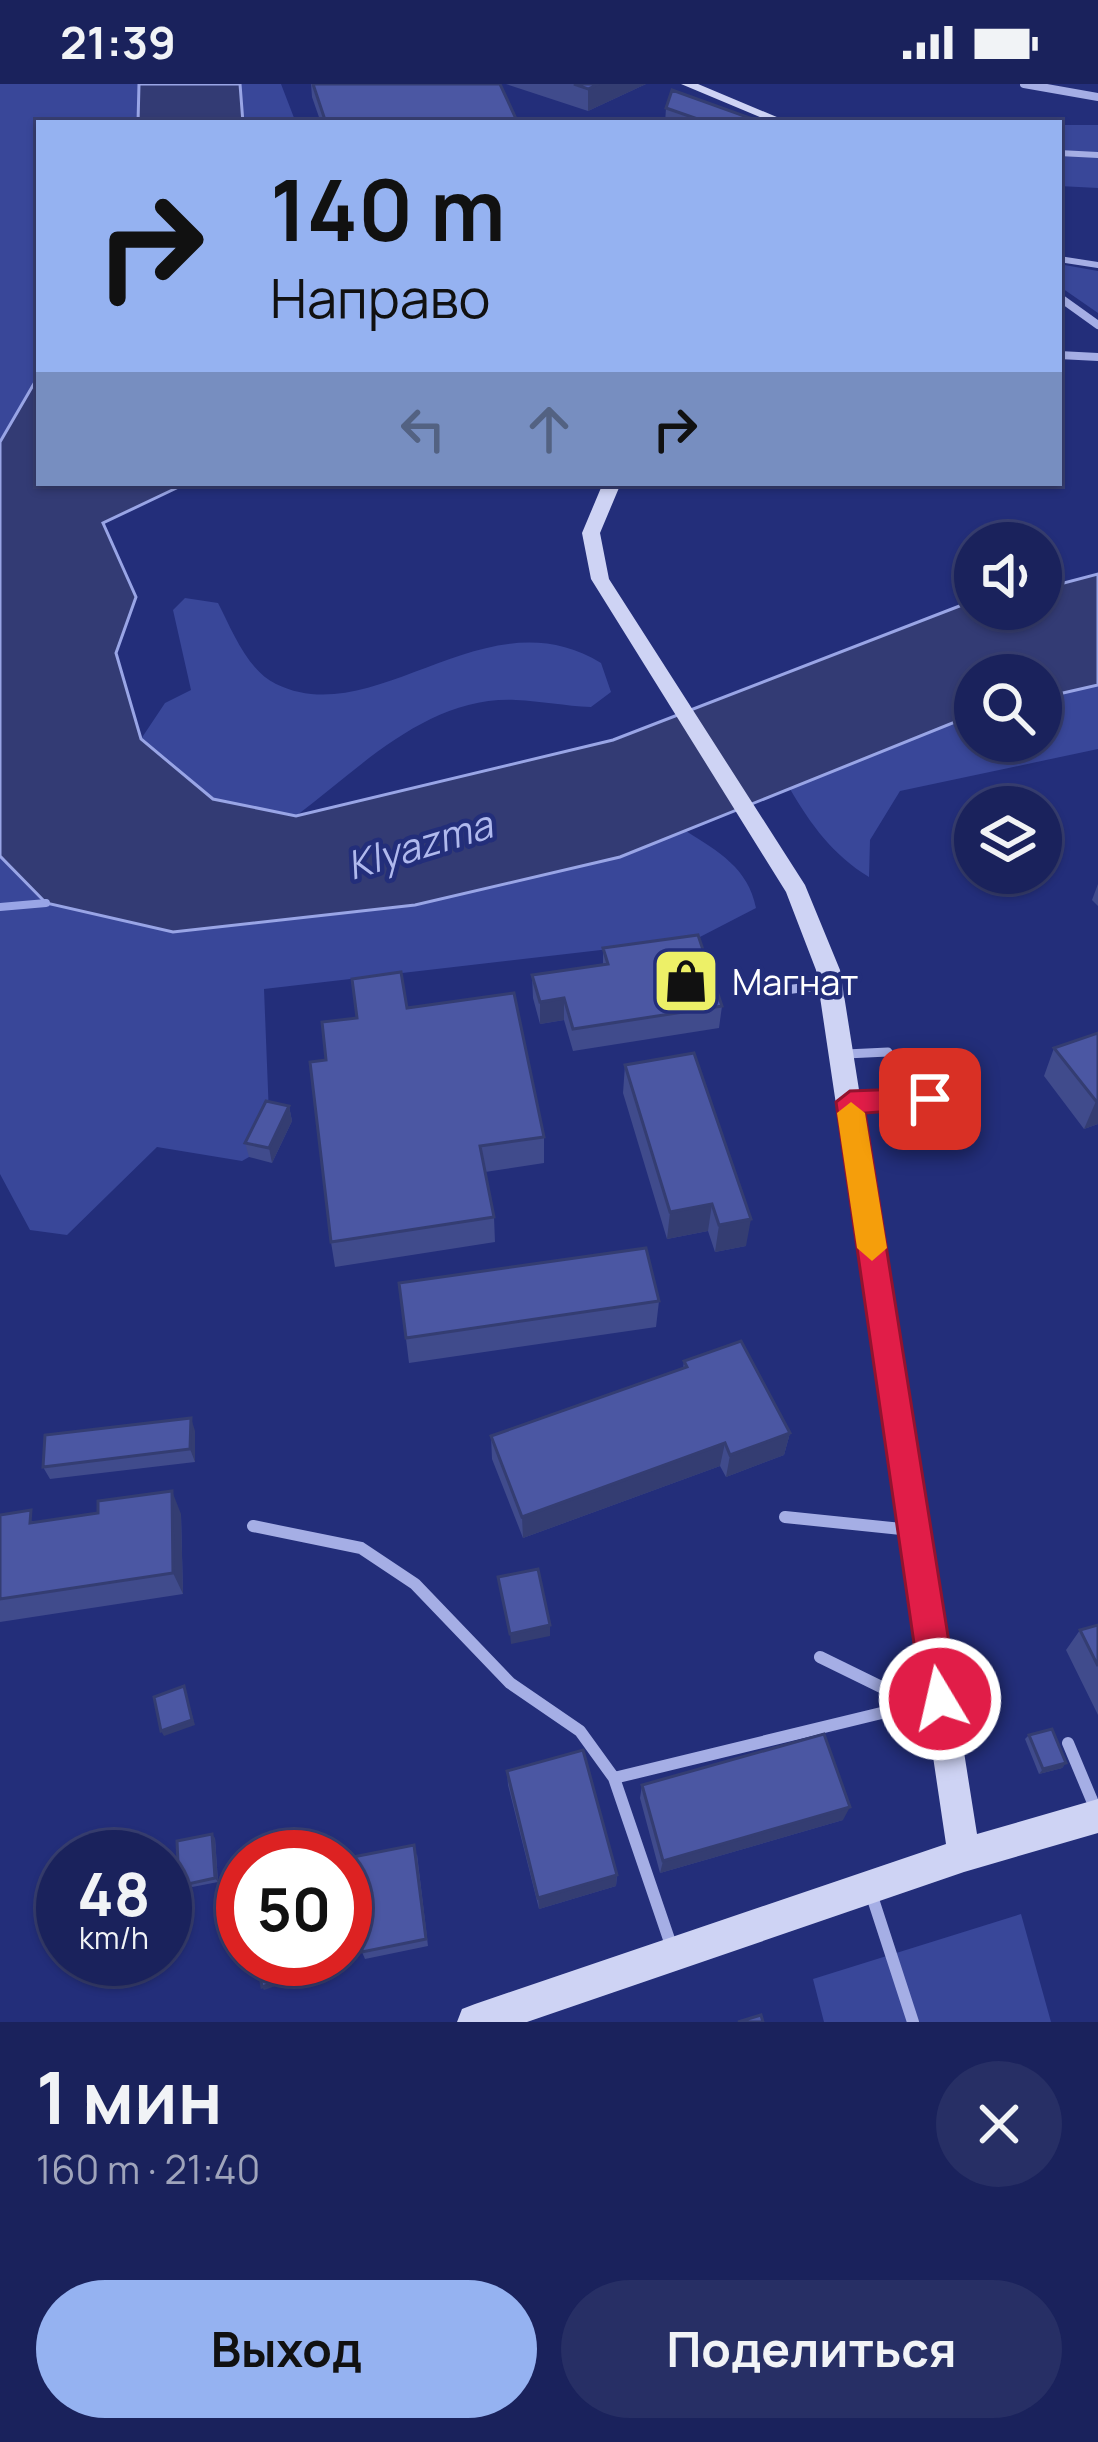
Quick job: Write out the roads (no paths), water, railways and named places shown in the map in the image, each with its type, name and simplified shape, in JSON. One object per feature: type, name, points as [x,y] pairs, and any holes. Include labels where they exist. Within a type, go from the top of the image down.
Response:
[{"type":"main road","points":[[687,84],[766,119]]},
{"type":"main road","points":[[610,486],[593,519],[592,550],[622,619],[774,853],[810,918],[831,985],[914,1530],[928,1701],[964,1855]]},
{"type":"main road","points":[[475,2022],[964,1855],[1098,1816]]},
{"type":"street","points":[[1024,84],[1098,97]]},
{"type":"street","points":[[1062,299],[1098,325]]},
{"type":"street","points":[[1062,355],[1098,357]]},
{"type":"lane","points":[[1062,153],[1098,155]]},
{"type":"lane","points":[[1062,260],[1098,266]]},
{"type":"lane","points":[[777,991],[831,985]]},
{"type":"lane","points":[[842,1054],[888,1052]]},
{"type":"lane","points":[[850,1102],[930,1099]]},
{"type":"lane","points":[[785,1517],[914,1530]]},
{"type":"lane","points":[[253,1526],[361,1548],[415,1584],[510,1683],[580,1731],[614,1778],[674,1953]]},
{"type":"lane","points":[[820,1657],[928,1701]]},
{"type":"lane","points":[[614,1778],[928,1701]]},
{"type":"lane","points":[[1068,1743],[1098,1816]]},
{"type":"lane","points":[[869,1887],[913,2022]]},
{"type":"water","points":[[139,84],[240,84],[243,120],[138,120]]},
{"type":"water","name":"Klyazma","points":[[36,380],[36,486],[181,486],[103,523],[136,597],[116,653],[141,739],[213,799],[296,816],[613,740],[954,608],[954,630],[1062,630],[1062,583],[1098,574],[1098,685],[1062,693],[1062,654],[954,654],[954,722],[620,857],[415,905],[173,932],[46,903],[0,856],[0,442]]},
{"type":"waterway","points":[[0,907],[46,903]]},
{"type":"place","name":"Магнат","points":[[686,981]]}]
